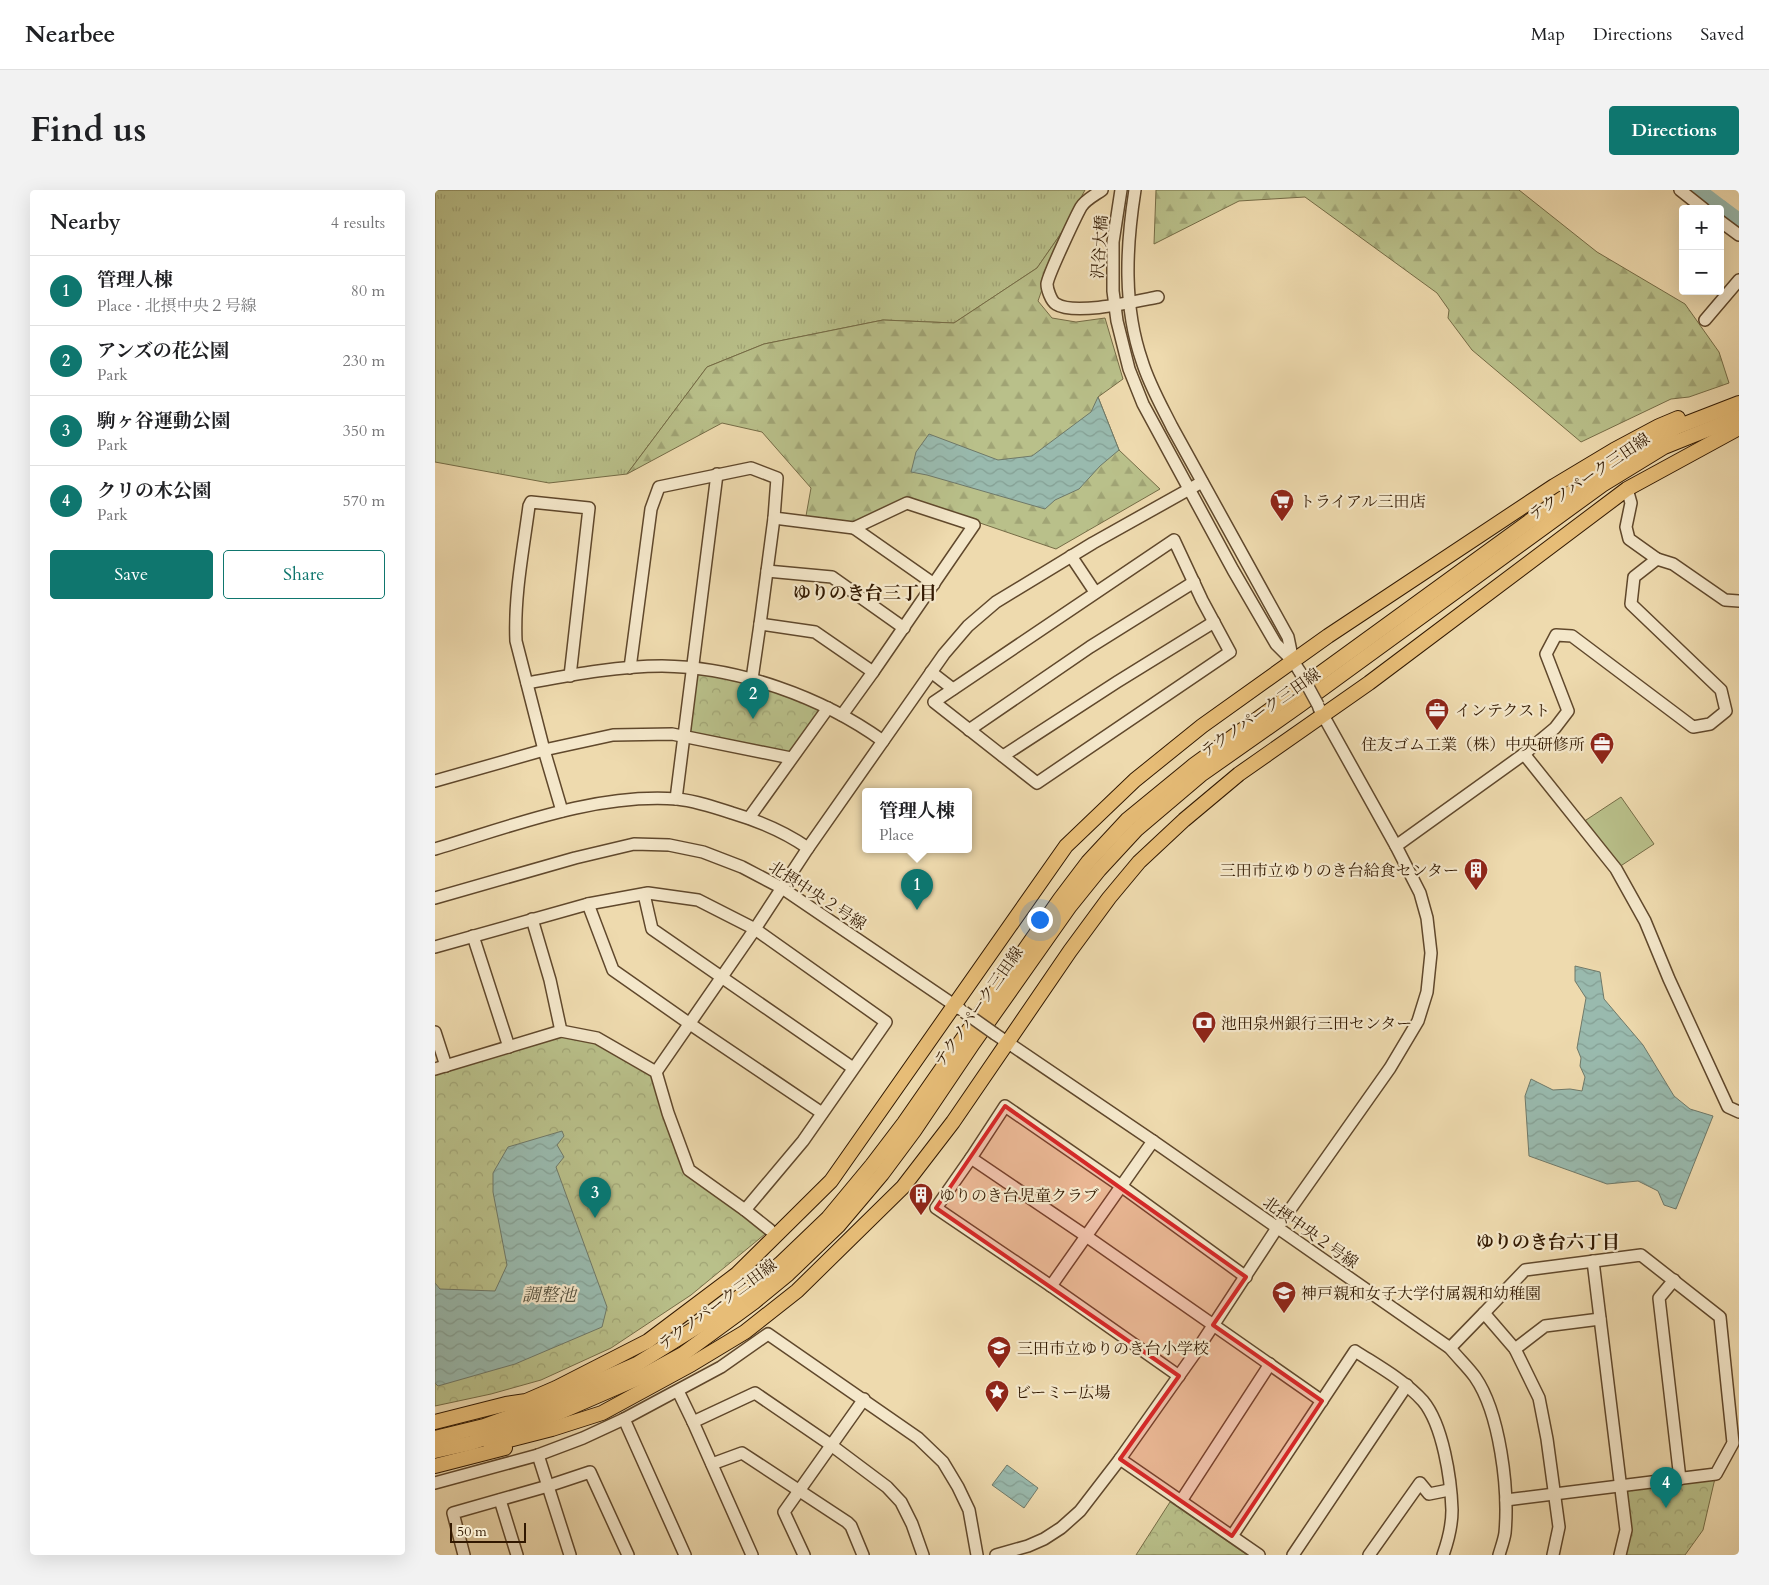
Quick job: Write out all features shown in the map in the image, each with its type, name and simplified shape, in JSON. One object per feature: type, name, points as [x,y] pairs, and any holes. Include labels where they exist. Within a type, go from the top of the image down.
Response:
[{"type":"main road","points":[[435,1438],[453,1426],[526,1401],[556,1388],[648,1341],[737,1274],[831,1181],[959,1009],[1066,846],[1135,780],[1202,726],[1297,666],[1328,636],[1554,486],[1605,455],[1659,426],[1739,395]]},
{"type":"main road","name":"テクノパーク三田線","points":[[435,1438],[484,1426],[536,1407],[637,1364],[716,1315],[780,1264],[828,1218],[904,1123],[1060,899],[1089,862],[1127,820],[1194,765],[1545,510],[1622,458],[1677,427],[1739,403]]},
{"type":"main road","name":"テクノパーク三田線","points":[[435,1451],[471,1443],[558,1414],[643,1376],[683,1354],[761,1296],[788,1274],[838,1226],[882,1174],[914,1131],[1070,906],[1099,870],[1136,830],[1202,774],[1602,485],[1664,447],[1739,417]]},
{"type":"main road","points":[[471,1443],[497,1443],[552,1429],[602,1413],[692,1364],[745,1332],[797,1291],[903,1187],[953,1122],[1109,898],[1139,862],[1184,820],[1239,774],[1321,711],[1464,614],[1627,489],[1739,428]]},
{"type":"main road","points":[[435,1422],[506,1404],[526,1401]]},
{"type":"main road","points":[[435,1466],[522,1443],[552,1429]]},
{"type":"street","points":[[1102,190],[1082,205],[1047,284],[1052,299],[1056,304],[1073,308],[1115,305],[1158,296]]},
{"type":"street","name":"沢谷大橋","points":[[1121,190],[1113,242],[1113,291],[1117,321],[1129,369],[1143,404],[1188,489],[1275,644],[1297,666]]},
{"type":"street","name":"沢谷大橋","points":[[1135,190],[1127,252],[1129,302],[1141,361],[1155,394],[1288,637],[1297,666]]},
{"type":"street","points":[[1680,190],[1700,205]]},
{"type":"street","points":[[1724,224],[1739,235]]},
{"type":"street","points":[[1705,320],[1739,280]]},
{"type":"street","points":[[630,668],[651,509],[659,487],[751,468],[777,478],[774,518],[752,679]]},
{"type":"street","points":[[676,799],[717,474]]},
{"type":"street","points":[[657,1072],[883,740],[944,654],[968,626],[996,602],[1071,556],[1202,482]]},
{"type":"street","points":[[1627,489],[1631,503],[1626,527],[1629,539],[1657,559],[1673,564],[1725,600],[1739,601]]},
{"type":"street","points":[[562,811],[516,642],[515,623],[531,502],[589,508],[570,676]]},
{"type":"street","points":[[842,715],[974,525],[907,503],[854,528]]},
{"type":"street","points":[[774,518],[854,528],[934,584]]},
{"type":"street","points":[[1174,540],[1194,582],[1230,652],[1037,783],[934,702],[1174,540]]},
{"type":"street","points":[[1071,556],[1095,592]]},
{"type":"street","points":[[1396,846],[1524,754],[1555,728],[1568,710],[1545,654],[1556,635],[1573,636],[1693,727],[1710,724],[1727,711],[1721,690],[1631,604],[1635,577],[1657,559]]},
{"type":"street","points":[[767,571],[832,577],[904,628]]},
{"type":"street","points":[[969,730],[1090,647],[1194,582]]},
{"type":"street","points":[[1003,756],[1214,622]]},
{"type":"street","points":[[760,624],[815,632],[873,672]]},
{"type":"street","points":[[527,683],[630,668],[662,666],[692,668],[752,679],[779,687],[842,715],[883,740]]},
{"type":"street","points":[[996,1555],[1036,1542],[1061,1528],[1080,1511],[1120,1459],[1179,1376],[1277,1228],[1390,1068],[1418,1021],[1427,992],[1431,953],[1427,918],[1420,893],[1297,666]]},
{"type":"street","points":[[931,672],[953,689]]},
{"type":"street","points":[[749,818],[828,708]]},
{"type":"street","points":[[435,781],[544,750],[613,735],[672,734],[791,758]]},
{"type":"street","points":[[1524,754],[1616,870],[1645,921],[1669,979],[1728,1107],[1739,1112]]},
{"type":"street","points":[[435,849],[562,811],[617,801],[676,799],[700,803],[749,818],[773,828],[808,848]]},
{"type":"street","name":"北摂中央２号線","points":[[435,898],[575,858],[634,844],[669,845],[703,852],[742,867],[782,888],[1008,1044],[1153,1141],[1450,1348],[1475,1377],[1494,1420],[1506,1500],[1505,1534],[1499,1555]]},
{"type":"street","points":[[645,894],[652,929],[853,1068]]},
{"type":"street","points":[[435,947],[588,904],[645,894],[698,900],[755,929],[886,1022],[803,1141],[745,1210]]},
{"type":"street","points":[[588,904],[613,970],[822,1113]]},
{"type":"street","points":[[532,919],[561,1031]]},
{"type":"street","points":[[473,936],[509,1047]]},
{"type":"street","points":[[435,1032],[441,1067],[561,1031],[597,1038],[657,1072],[668,1113],[689,1170],[770,1230]]},
{"type":"street","points":[[1179,1376],[936,1208],[1005,1106],[1121,1186],[1246,1277]]},
{"type":"street","points":[[1051,1286],[1153,1141]]},
{"type":"street","points":[[971,1158],[1322,1401]]},
{"type":"street","points":[[1450,1348],[1525,1270],[1641,1255],[1720,1316],[1733,1444],[1716,1474],[1506,1500]]},
{"type":"street","points":[[1593,1261],[1621,1485],[1625,1530],[1620,1555]]},
{"type":"street","points":[[1674,1280],[1659,1298],[1680,1478]]},
{"type":"street","points":[[1484,1313],[1515,1349],[1539,1398],[1547,1439],[1559,1527],[1553,1555]]},
{"type":"street","points":[[1515,1349],[1545,1326],[1600,1319]]},
{"type":"street","points":[[435,1484],[538,1456],[583,1438],[624,1419],[721,1367],[768,1334],[918,1438],[943,1462],[959,1487],[969,1510],[977,1555]]},
{"type":"street","points":[[1232,1536],[1355,1351],[1407,1385],[1424,1402],[1437,1426],[1445,1456],[1452,1511],[1443,1555]]},
{"type":"street","points":[[1181,1501],[1270,1364]]},
{"type":"street","points":[[1293,1555],[1407,1385]]},
{"type":"street","points":[[678,1391],[752,1555]]},
{"type":"street","points":[[693,1422],[755,1393],[831,1445],[887,1487],[901,1502],[912,1524],[923,1555]]},
{"type":"street","points":[[804,1555],[784,1512],[863,1399]]},
{"type":"street","points":[[624,1419],[685,1555]]},
{"type":"street","points":[[712,1464],[742,1453],[851,1526],[863,1555]]},
{"type":"street","points":[[538,1456],[570,1555]]},
{"type":"street","points":[[1120,1459],[1259,1555]]},
{"type":"street","points":[[463,1555],[453,1513],[590,1472],[628,1555]]},
{"type":"street","points":[[1369,1555],[1420,1483],[1429,1494],[1449,1490]]},
{"type":"street","points":[[500,1500],[517,1555]]},
{"type":"highlighted area","points":[[1005,1106],[1246,1277],[1213,1325],[1322,1401],[1232,1536],[1120,1459],[1179,1376],[936,1208]]},
{"type":"green space","points":[[435,190],[1085,190],[1062,232],[1037,268],[954,323],[883,320],[764,344],[707,367],[627,474],[549,483],[435,462]]},
{"type":"green space","points":[[1156,190],[1519,190],[1597,252],[1685,304],[1719,352],[1729,383],[1689,397],[1671,399],[1581,442],[1472,350],[1448,318],[1449,310],[1437,293],[1305,197],[1239,201],[1154,244]]},
{"type":"green space","points":[[1062,232],[1038,301],[1052,318],[1076,322],[1105,318],[1123,379],[1098,397],[1119,450],[1160,489],[1056,549],[907,498],[854,522],[806,516],[811,488],[762,432],[722,423],[627,474],[707,367],[764,344],[883,320],[954,323],[1037,268]]},
{"type":"green space","points":[[692,668],[752,679],[828,708],[791,758],[684,736]]},
{"type":"green space","points":[[1621,797],[1654,844],[1616,869],[1580,824]]},
{"type":"green space","points":[[561,1031],[597,1038],[656,1072],[689,1170],[770,1230],[691,1295],[611,1348],[541,1380],[491,1394],[435,1406],[435,1069]]},
{"type":"green space","points":[[1716,1474],[1703,1530],[1685,1555],[1620,1555],[1626,1530],[1621,1485]]},
{"type":"green space","points":[[1170,1502],[1247,1555],[1136,1555]]},
{"type":"water","points":[[1098,397],[1119,450],[1100,466],[1079,489],[1055,500],[1045,509],[911,472],[916,452],[929,434],[998,460],[1032,456],[1091,412]]},
{"type":"water","points":[[1575,966],[1600,972],[1604,999],[1643,1045],[1674,1096],[1690,1109],[1713,1116],[1676,1209],[1664,1205],[1658,1191],[1638,1181],[1607,1184],[1529,1156],[1525,1096],[1531,1079],[1553,1090],[1570,1089],[1582,1091],[1585,1077],[1580,1066],[1581,1058],[1577,1048],[1586,998],[1575,981]]},
{"type":"water","name":"調整池","points":[[562,1131],[564,1136],[557,1145],[564,1157],[556,1167],[607,1307],[602,1327],[515,1364],[438,1386],[435,1383],[435,1283],[440,1289],[495,1291],[507,1265],[493,1192],[493,1173],[508,1147]]},
{"type":"water","points":[[1007,1465],[1038,1488],[1024,1508],[992,1485]]},
{"type":"waterway","points":[[1695,190],[1715,205]]},
{"type":"waterway","points":[[1724,212],[1739,223]]},
{"type":"place","name":"トライアル三田店","points":[[1282,522]]},
{"type":"place","name":"アンズの花公園","points":[[753,719]]},
{"type":"place","name":"インテクスト","points":[[1437,731]]},
{"type":"place","name":"住友ゴム工業（株）中央研修所","points":[[1602,765]]},
{"type":"place","name":"三田市立ゆりのき台給食センター","points":[[1476,891]]},
{"type":"place","name":"管理人棟","points":[[917,910]]},
{"type":"place","name":"池田泉州銀行三田センター","points":[[1204,1044]]},
{"type":"place","name":"ゆりのき台児童クラブ","points":[[921,1216]]},
{"type":"place","name":"駒ヶ谷運動公園","points":[[595,1218]]},
{"type":"place","name":"神戸親和女子大学付属親和幼稚園","points":[[1284,1314]]},
{"type":"place","name":"三田市立ゆりのき台小学校","points":[[999,1369]]},
{"type":"place","name":"ビーミー広場","points":[[997,1413]]},
{"type":"place","name":"クリの木公園","points":[[1666,1508]]},
{"type":"district","name":"ゆりのき台三丁目","points":[[865,593]]},
{"type":"district","name":"ゆりのき台六丁目","points":[[1548,1242]]}]
